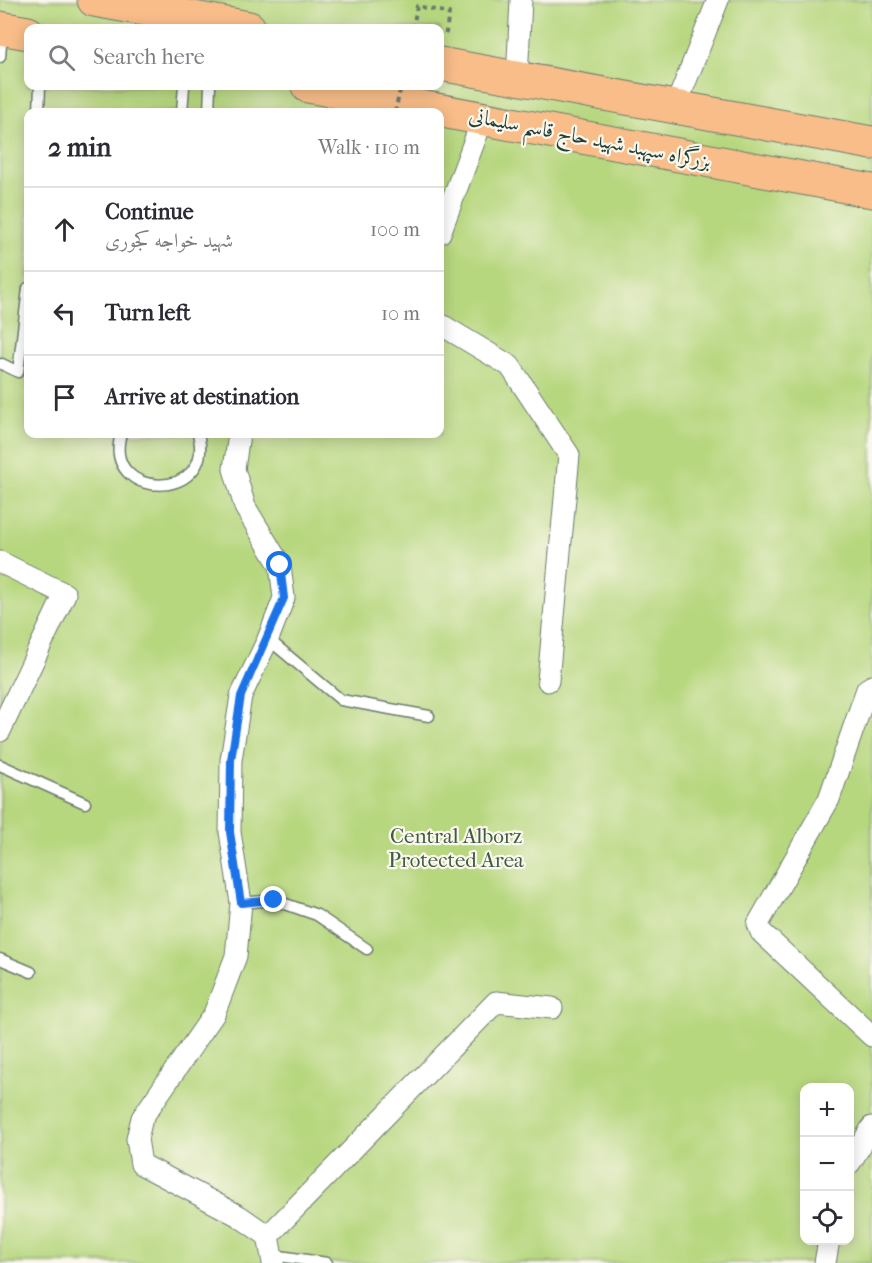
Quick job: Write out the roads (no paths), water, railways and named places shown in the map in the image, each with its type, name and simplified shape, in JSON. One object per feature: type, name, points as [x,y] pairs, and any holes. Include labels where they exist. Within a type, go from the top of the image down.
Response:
[{"type":"highway","points":[[94,0],[227,24]]},
{"type":"highway","name":"بزرگراه سپهبد شهید حاج قاسم سلیمانی","points":[[444,64],[872,143]]},
{"type":"highway","name":"بزرگراه سپهبد شهید حاج قاسم سلیمانی","points":[[330,90],[428,108]]},
{"type":"highway","name":"بزرگراه سپهبد شهید حاج قاسم سلیمانی","points":[[444,111],[872,191]]},
{"type":"street","points":[[517,79],[521,0]]},
{"type":"street","points":[[675,108],[718,0]]},
{"type":"street","points":[[444,222],[483,118]]},
{"type":"street","points":[[444,326],[510,366],[569,455],[548,681]]},
{"type":"street","points":[[238,438],[234,469],[245,507],[280,565],[284,598],[268,639],[241,696],[231,760],[230,832],[241,903],[236,956],[214,1014],[142,1118],[137,1139],[141,1164],[239,1216],[271,1252],[496,1002],[552,1008]]},
{"type":"street","points":[[0,562],[65,594],[0,731]]},
{"type":"street","points":[[872,686],[867,689],[829,799],[758,924],[761,932],[872,1036]]},
{"type":"street","points":[[854,1155],[872,1126]]},
{"type":"street","points":[[825,1263],[828,1245]]},
{"type":"lane","points":[[39,108],[40,90]]},
{"type":"lane","points":[[182,108],[184,90]]},
{"type":"lane","points":[[208,108],[210,90]]},
{"type":"lane","points":[[2,364],[18,372],[24,322]]},
{"type":"lane","points":[[120,438],[119,450],[129,473],[152,486],[165,486],[178,482],[189,474],[200,450],[198,438]]},
{"type":"lane","points":[[268,639],[341,700],[429,716]]},
{"type":"lane","points":[[0,765],[86,803]]},
{"type":"lane","points":[[241,903],[274,900],[317,915],[367,949]]},
{"type":"lane","points":[[0,959],[31,972]]},
{"type":"lane","points":[[271,1252],[327,1263]]},
{"type":"park label","name":"Central Alborz Protected Area","points":[[456,848]]}]
